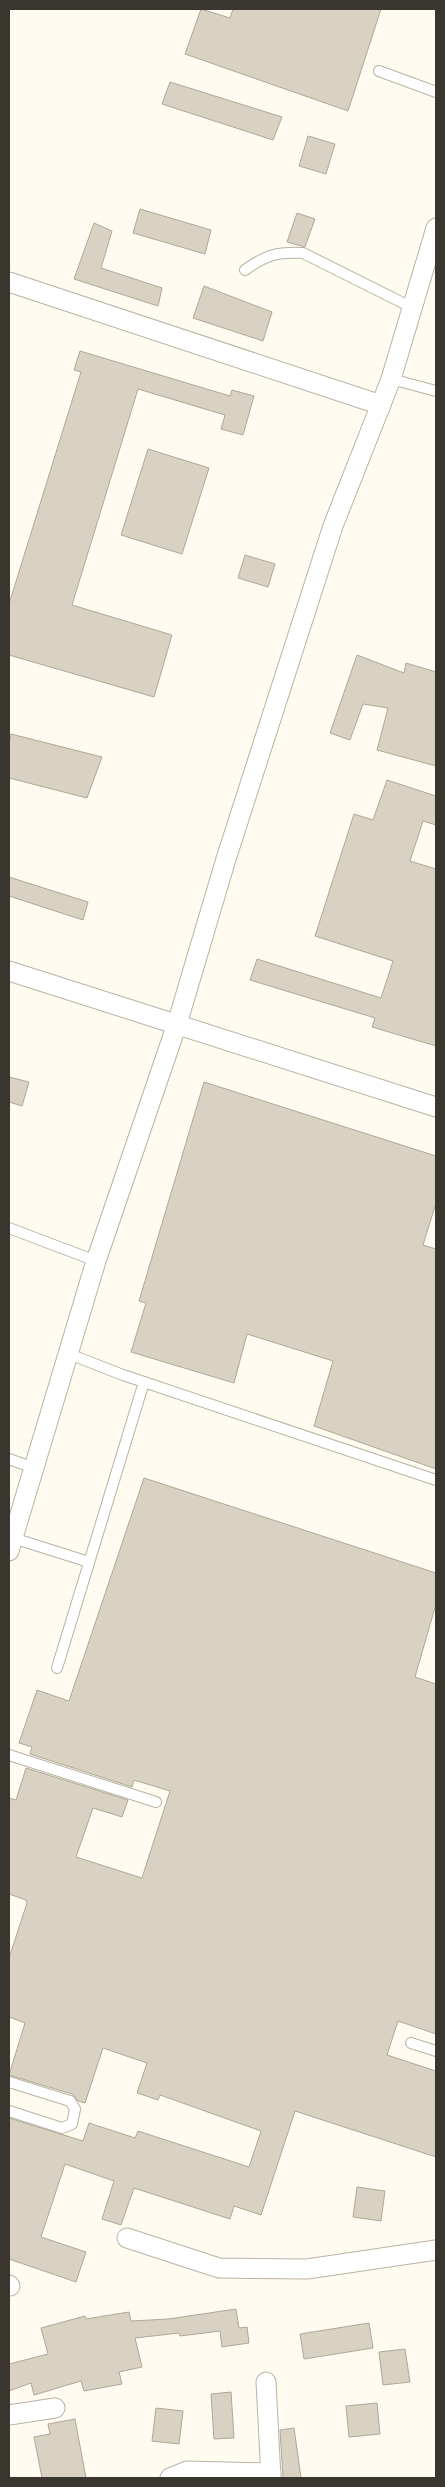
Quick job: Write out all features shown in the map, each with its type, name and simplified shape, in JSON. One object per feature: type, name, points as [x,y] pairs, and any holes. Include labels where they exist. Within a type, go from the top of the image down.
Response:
[{"type":"street","points":[[11,1544],[96,1261],[177,1024],[226,859],[334,526],[391,379],[436,228]]},
{"type":"street","points":[[9,282],[381,405]]},
{"type":"street","points":[[9,971],[436,1107]]},
{"type":"street","points":[[127,2238],[219,2268],[307,2269],[436,2250]]},
{"type":"street","points":[[170,2478],[187,2471],[271,2476],[266,2382]]},
{"type":"street","points":[[9,2416],[55,2408]]},
{"type":"lane","points":[[379,71],[436,92]]},
{"type":"lane","points":[[245,270],[264,257],[282,252],[302,253],[412,307]]},
{"type":"lane","points":[[391,379],[436,391]]},
{"type":"lane","points":[[9,1228],[96,1261]]},
{"type":"lane","points":[[69,1354],[144,1382],[436,1480]]},
{"type":"lane","points":[[57,1668],[144,1382]]},
{"type":"lane","points":[[9,1460],[34,1468]]},
{"type":"lane","points":[[11,1544],[89,1562]]},
{"type":"lane","points":[[9,1755],[156,1802]]},
{"type":"lane","points":[[411,2043],[436,2051]]},
{"type":"lane","points":[[9,2082],[70,2101],[75,2109],[72,2124],[62,2128],[9,2111]]},
{"type":"building","points":[[201,9],[230,18],[233,9],[381,9],[348,111],[185,54]]},
{"type":"building","points":[[170,82],[282,117],[273,140],[162,104]]},
{"type":"building","points":[[308,136],[335,144],[326,174],[299,166]]},
{"type":"building","points":[[140,209],[211,230],[205,254],[133,233]]},
{"type":"building","points":[[297,213],[315,219],[305,247],[287,242]]},
{"type":"building","points":[[94,223],[112,231],[101,268],[162,288],[158,306],[74,279]]},
{"type":"building","points":[[204,286],[272,312],[263,341],[193,318]]},
{"type":"building","points":[[80,351],[230,396],[232,390],[254,396],[243,435],[221,429],[225,415],[138,389],[72,605],[172,635],[154,697],[9,655],[9,604],[81,372],[74,370]]},
{"type":"building","points":[[148,449],[209,468],[182,554],[121,535]]},
{"type":"building","points":[[245,555],[275,564],[268,587],[238,578]]},
{"type":"building","points":[[357,655],[404,673],[406,663],[436,672],[436,766],[377,750],[388,708],[363,704],[350,740],[330,733]]},
{"type":"building","points":[[11,734],[102,757],[87,798],[9,778],[9,743]]},
{"type":"building","points":[[387,780],[436,796],[436,825],[423,821],[410,861],[436,869],[436,1046],[372,1027],[375,1018],[250,980],[257,959],[381,998],[393,961],[315,936],[354,814],[373,820]]},
{"type":"building","points":[[9,877],[88,902],[83,920],[9,896]]},
{"type":"building","points":[[9,1077],[29,1082],[22,1106],[9,1102]]},
{"type":"building","points":[[204,1082],[436,1156],[436,1203],[423,1245],[436,1249],[436,1469],[314,1426],[333,1361],[247,1334],[234,1383],[131,1352],[146,1303],[139,1301]]},
{"type":"building","points":[[144,1478],[436,1573],[436,1604],[415,1677],[436,1684],[436,2034],[398,2021],[387,2055],[436,2071],[436,2157],[295,2111],[261,2215],[234,2206],[230,2219],[134,2188],[121,2225],[102,2219],[114,2181],[65,2164],[41,2237],[86,2252],[76,2282],[9,2259],[9,2118],[83,2141],[89,2123],[135,2138],[138,2131],[249,2167],[261,2131],[160,2095],[158,2100],[137,2093],[147,2063],[103,2048],[85,2103],[78,2101],[72,2094],[9,2075],[25,2023],[9,2017],[9,1958],[27,1903],[26,1900],[9,1894],[9,1798],[16,1800],[26,1768],[128,1800],[122,1817],[93,1808],[76,1857],[142,1878],[170,1791],[134,1780],[132,1787],[30,1754],[32,1747],[19,1743],[37,1690],[69,1701]]},
{"type":"building","points":[[357,2187],[385,2191],[381,2221],[353,2217]]},
{"type":"building","points":[[236,2309],[239,2328],[247,2327],[249,2343],[222,2347],[220,2331],[180,2336],[179,2333],[135,2338],[142,2367],[119,2372],[122,2384],[84,2391],[81,2381],[34,2395],[31,2383],[9,2391],[9,2364],[48,2354],[41,2328],[85,2316],[86,2319],[129,2312],[131,2321],[168,2319]]},
{"type":"building","points":[[369,2323],[373,2348],[304,2359],[300,2334]]},
{"type":"building","points":[[405,2349],[410,2382],[383,2385],[379,2352]]},
{"type":"building","points":[[231,2392],[234,2438],[214,2439],[211,2394]]},
{"type":"building","points":[[377,2403],[380,2434],[349,2437],[346,2406]]},
{"type":"building","points":[[156,2408],[183,2411],[179,2444],[152,2441]]},
{"type":"building","points":[[75,2419],[86,2478],[42,2478],[34,2437],[50,2434],[48,2424]]},
{"type":"building","points":[[294,2428],[301,2478],[283,2478],[280,2430]]}]
